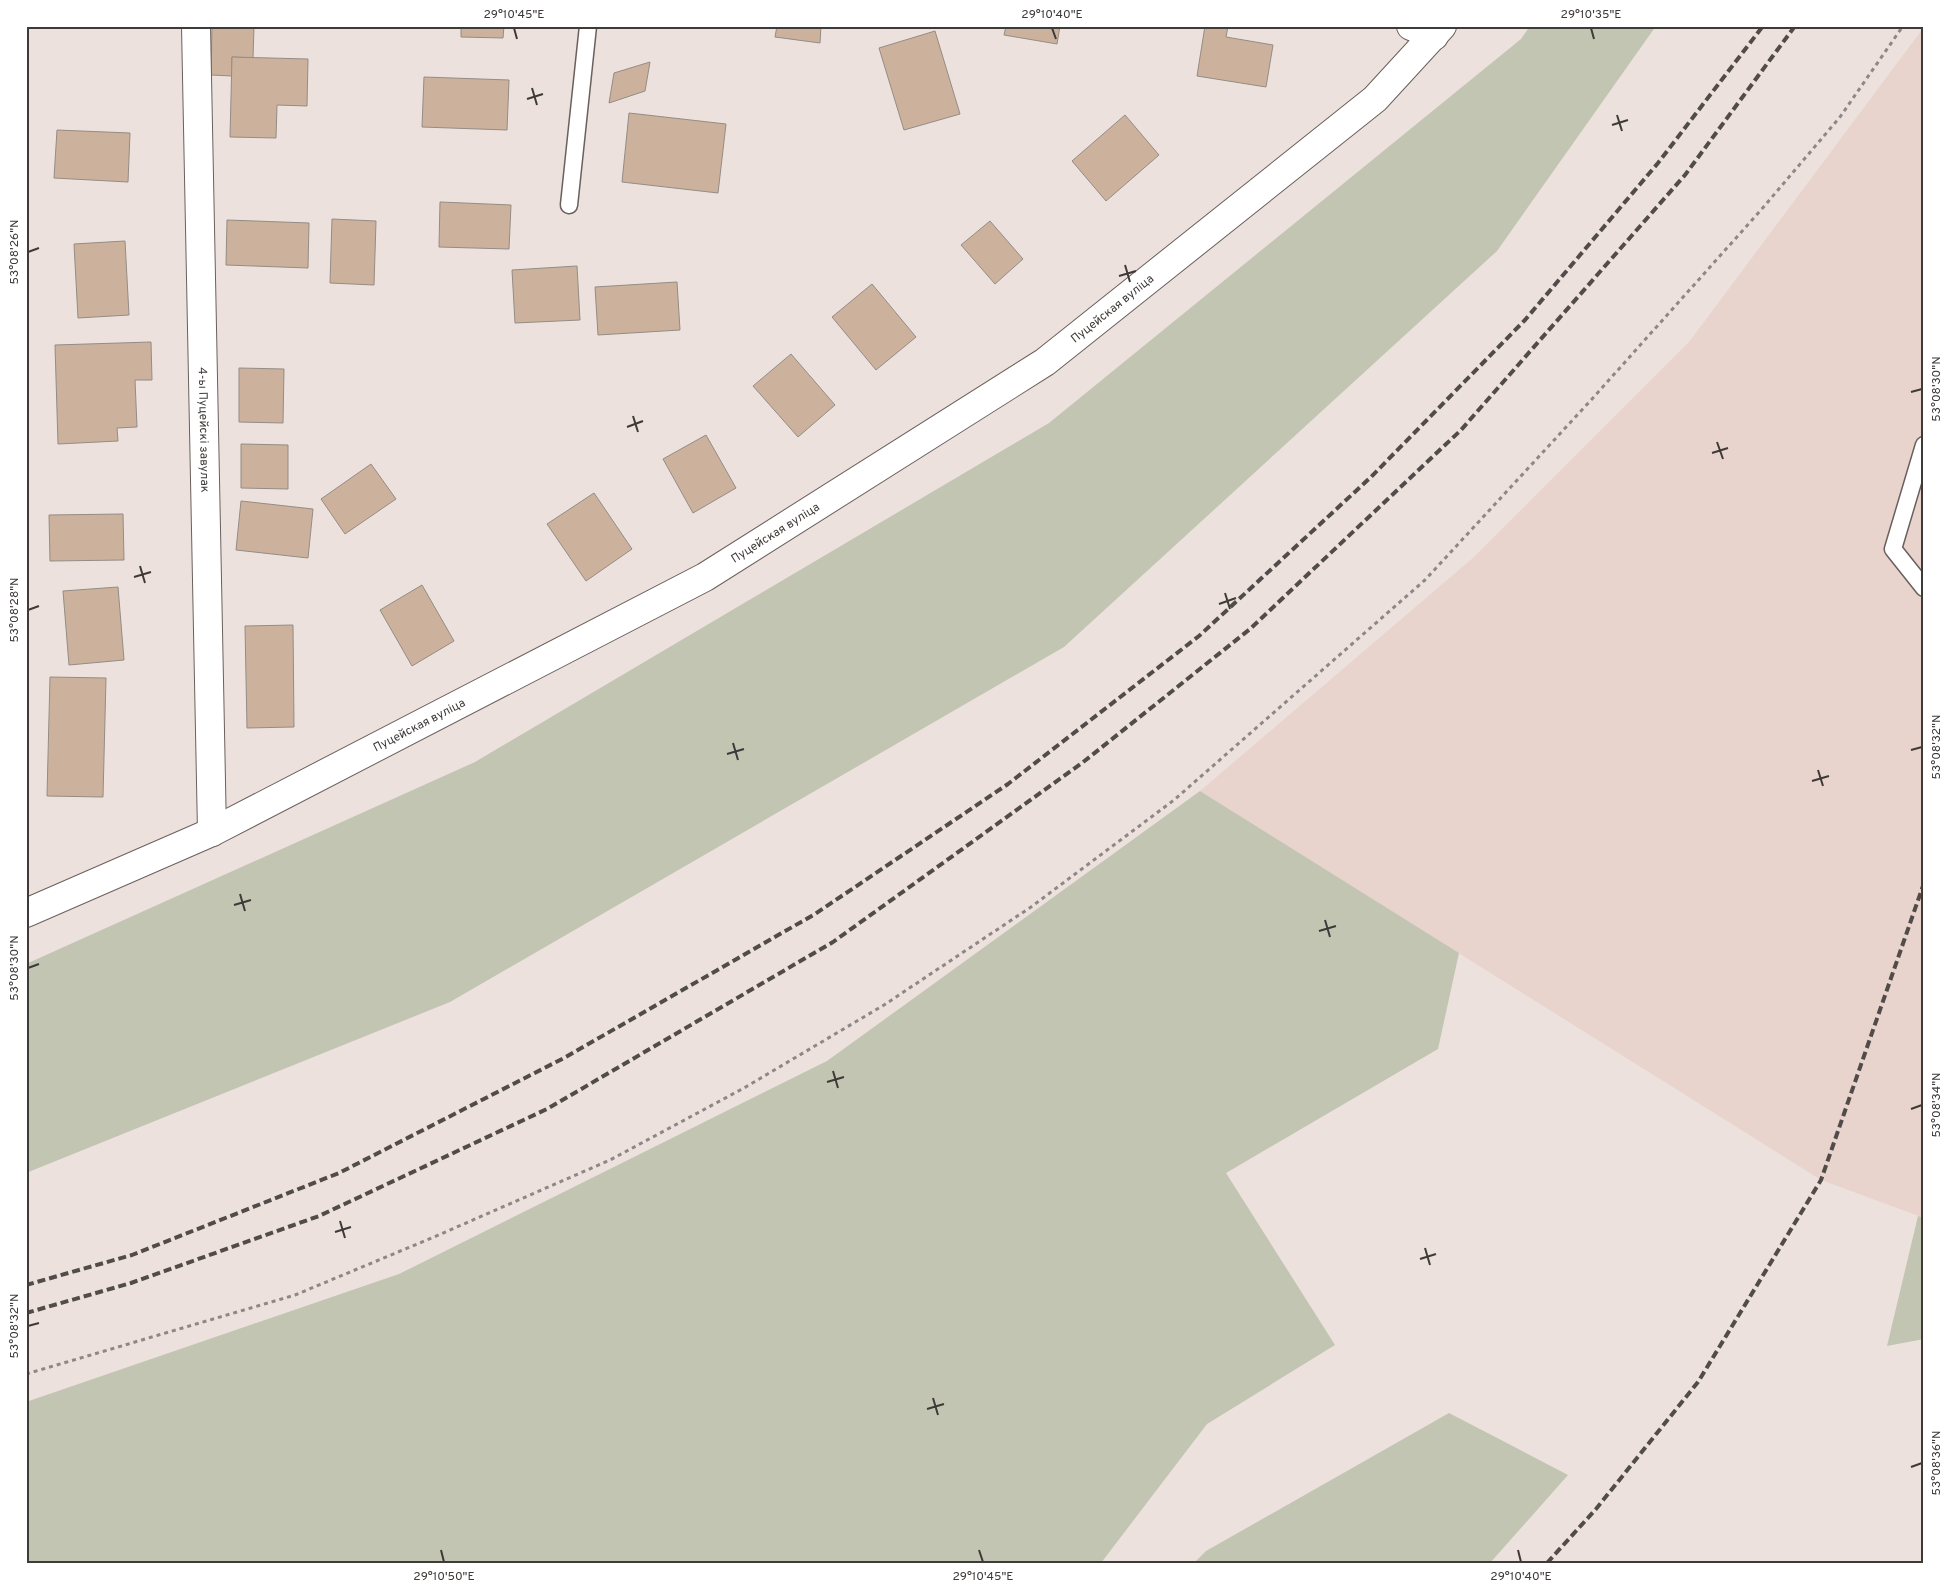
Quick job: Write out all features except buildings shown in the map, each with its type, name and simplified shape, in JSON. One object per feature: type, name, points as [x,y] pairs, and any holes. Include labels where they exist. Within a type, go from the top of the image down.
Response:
[{"type":"street","name":"4-ы Пуцейскі завулак","points":[[196,26],[212,832]]},
{"type":"street","name":"Пуцейская вуліца","points":[[26,913],[212,832],[705,577],[1045,362],[1375,98],[1429,30]]},
{"type":"lane","points":[[569,205],[588,26]]},
{"type":"lane","points":[[1924,445],[1893,549],[1924,588]]},
{"type":"path","points":[[26,1374],[295,1294],[443,1233],[610,1160],[744,1088],[884,1006],[1032,907],[1174,800],[1425,580],[1592,400],[1761,210],[1840,117],[1903,26]]},
{"type":"shaded area","points":[[1924,27],[1924,1218],[1821,1180],[1200,791],[1474,557],[1689,342]]},
{"type":"green space","points":[[1530,26],[1656,26],[1497,251],[1064,647],[450,1002],[26,1173],[26,964],[475,762],[1049,423],[1521,39]]},
{"type":"green space","points":[[1200,791],[1459,953],[1438,1049],[1226,1173],[1335,1345],[1207,1424],[1101,1563],[26,1563],[26,1402],[399,1274],[827,1061]]},
{"type":"green space","points":[[1918,1216],[1924,1218],[1924,1339],[1887,1346]]},
{"type":"green space","points":[[1449,1413],[1568,1475],[1490,1563],[1194,1563],[1206,1551]]},
{"type":"railway","points":[[26,1285],[132,1255],[339,1173],[564,1058],[815,914],[1008,784],[1199,636],[1371,477],[1525,320],[1658,163],[1763,26]]},
{"type":"railway","points":[[26,1313],[131,1283],[319,1216],[547,1109],[833,942],[1082,763],[1250,629],[1461,430],[1685,175],[1795,26]]},
{"type":"railway","points":[[1547,1563],[1596,1509],[1698,1382],[1821,1180],[1924,883]]}]
